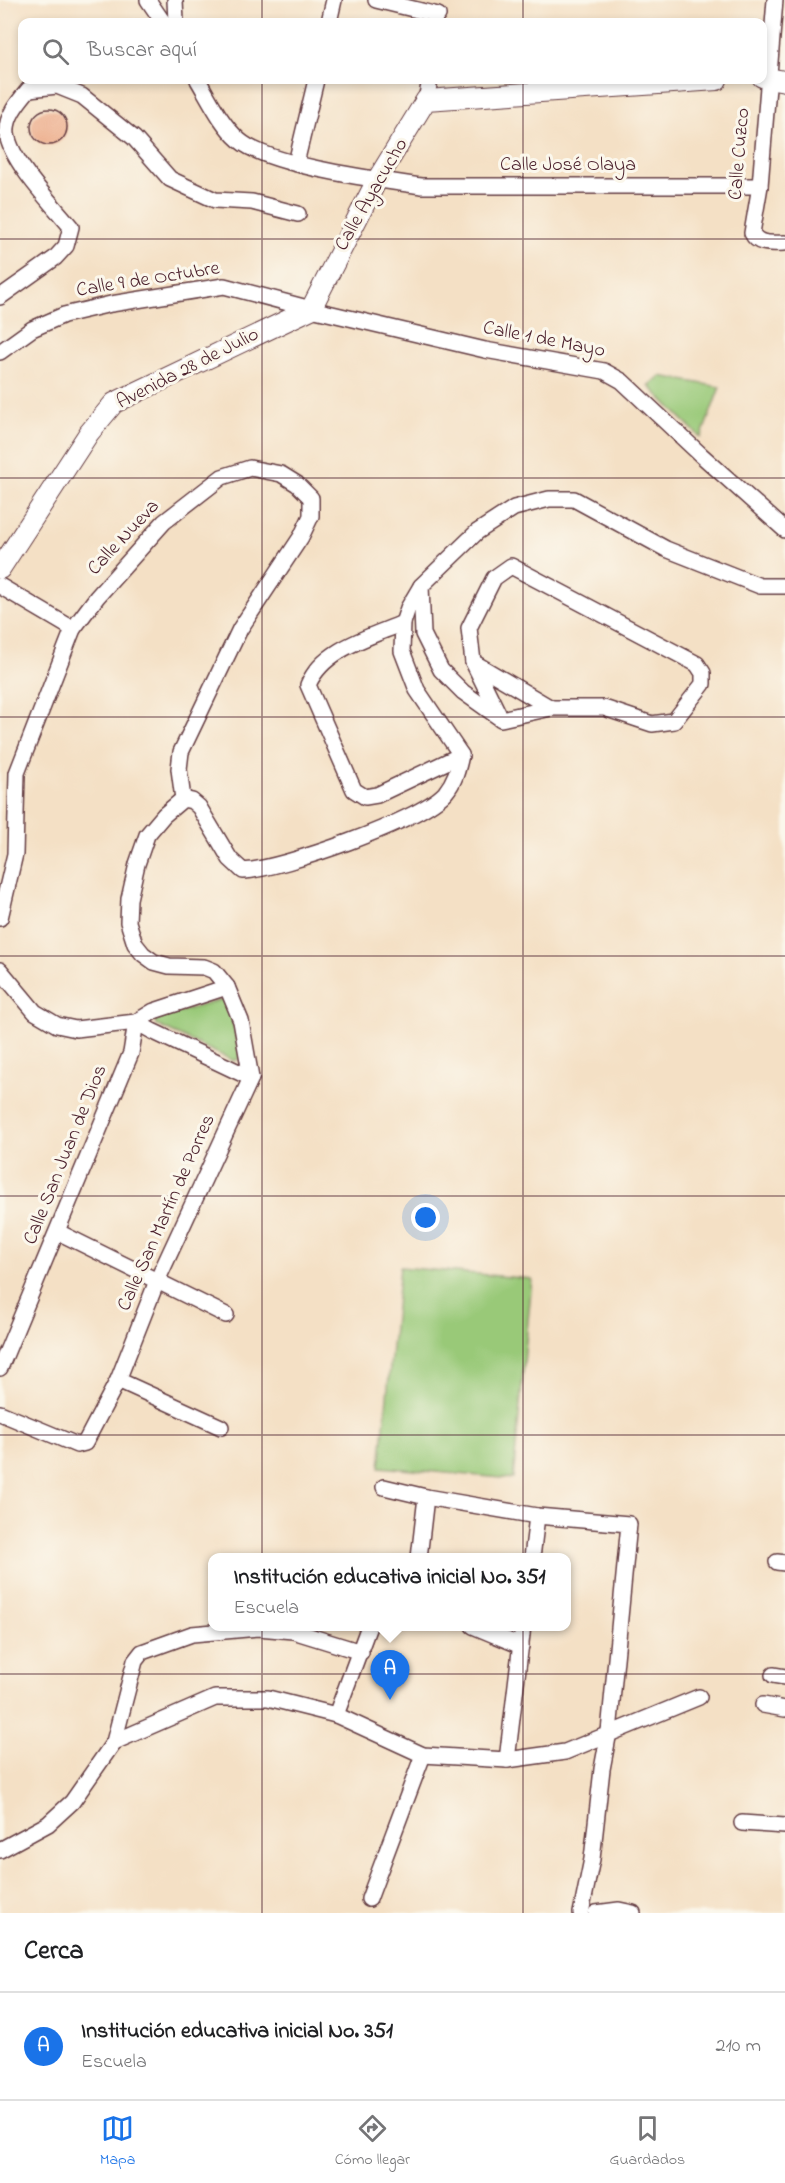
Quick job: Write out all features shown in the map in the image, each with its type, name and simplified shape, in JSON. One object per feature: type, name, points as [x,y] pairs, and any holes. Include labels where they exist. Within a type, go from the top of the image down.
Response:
[{"type":"street","points":[[148,0],[160,18]]},
{"type":"street","points":[[175,0],[176,18]]},
{"type":"street","points":[[330,18],[334,0]]},
{"type":"street","points":[[376,0],[439,12]]},
{"type":"street","name":"Calle Cuzco","points":[[775,0],[772,78],[760,186],[752,234],[760,243],[785,243]]},
{"type":"street","name":"Calle José Olaya","points":[[200,84],[224,123],[240,141],[266,154],[296,163],[377,180],[421,186],[760,186]]},
{"type":"street","points":[[296,163],[315,84]]},
{"type":"street","name":"Calle Ayacucho","points":[[311,309],[377,180],[426,100],[429,84]]},
{"type":"street","points":[[426,100],[659,84]]},
{"type":"street","points":[[0,297],[55,258],[66,246],[71,227],[20,165],[7,134],[13,108],[29,89],[57,86],[82,96],[134,138],[170,180],[214,200],[252,202],[298,214]]},
{"type":"street","name":"Calle 9 de Octubre","points":[[0,352],[32,329],[64,315],[111,304],[224,286],[311,309]]},
{"type":"street","name":"Calle 1 de Mayo","points":[[311,309],[485,350],[604,370],[622,381],[785,530]]},
{"type":"street","name":"Avenida 28 de Julio","points":[[0,569],[88,433],[114,403],[311,309]]},
{"type":"street","name":"Calle Nueva","points":[[0,918],[15,854],[17,773],[73,629],[97,597],[164,522],[222,477],[250,468],[280,474],[297,484],[310,498],[311,516],[301,537],[240,629],[181,752],[179,769],[183,800]]},
{"type":"street","points":[[251,1078],[241,1021],[227,987],[214,970],[204,967],[169,966],[154,962],[135,944],[128,922],[129,899],[136,864],[147,835],[164,815],[183,800],[192,801],[199,807],[230,859],[243,871],[258,870],[332,848],[413,814],[444,794],[458,773],[461,755],[417,690],[402,651],[403,623],[408,608],[422,586],[477,532],[514,508],[549,499],[574,499],[666,549],[760,586],[785,586]]},
{"type":"street","points":[[422,586],[423,634],[441,670],[463,692],[501,719],[551,708],[604,708],[652,724],[674,721],[703,684],[703,673],[697,664],[511,566],[494,579],[469,628],[473,662],[501,719]]},
{"type":"street","points":[[0,586],[73,629]]},
{"type":"street","points":[[403,623],[339,650],[313,672],[308,685],[354,789],[365,797],[377,795],[461,755]]},
{"type":"street","points":[[473,662],[551,708]]},
{"type":"street","points":[[0,970],[35,1012],[57,1025],[76,1029],[136,1022],[154,1011],[227,987]]},
{"type":"street","points":[[136,1022],[251,1078]]},
{"type":"street","name":"Calle San Juan de Dios","points":[[0,1368],[131,1053],[136,1022]]},
{"type":"street","name":"Calle San Martín de Porres","points":[[0,1413],[77,1445],[85,1443],[118,1380],[157,1281],[251,1078]]},
{"type":"street","points":[[58,1232],[226,1315]]},
{"type":"street","points":[[118,1380],[221,1427]]},
{"type":"street","points":[[384,1487],[426,1497],[537,1516],[630,1524],[609,1732],[602,1769],[592,1859],[581,1913]]},
{"type":"street","points":[[419,1553],[426,1497]]},
{"type":"street","points":[[532,1553],[537,1516]]},
{"type":"street","points":[[0,1850],[48,1824],[72,1802],[114,1742],[135,1662],[142,1652],[192,1634],[225,1631]]},
{"type":"street","points":[[293,1631],[361,1652]]},
{"type":"street","points":[[336,1715],[367,1631]]},
{"type":"street","points":[[484,1631],[521,1646]]},
{"type":"street","points":[[507,1760],[522,1631]]},
{"type":"street","points":[[114,1742],[215,1698],[268,1698],[336,1715],[423,1755],[507,1760],[564,1752],[699,1697]]},
{"type":"street","points":[[763,1705],[785,1709]]},
{"type":"street","points":[[369,1899],[423,1755]]},
{"type":"street","points":[[742,1823],[785,1826]]},
{"type":"street","points":[[596,1913],[619,1910],[633,1913]]},
{"type":"green space","points":[[660,376],[720,387],[701,438],[649,386]]},
{"type":"green space","points":[[223,999],[229,1003],[240,1058],[234,1061],[156,1025],[155,1019]]},
{"type":"green space","points":[[400,1267],[532,1279],[513,1479],[380,1467]]},
{"type":"building","points":[[49,109],[62,114],[67,127],[62,140],[49,145],[36,140],[31,127],[36,114]]},
{"type":"place","name":"Institución educativa inicial No. 351","points":[[390,1700]]}]
